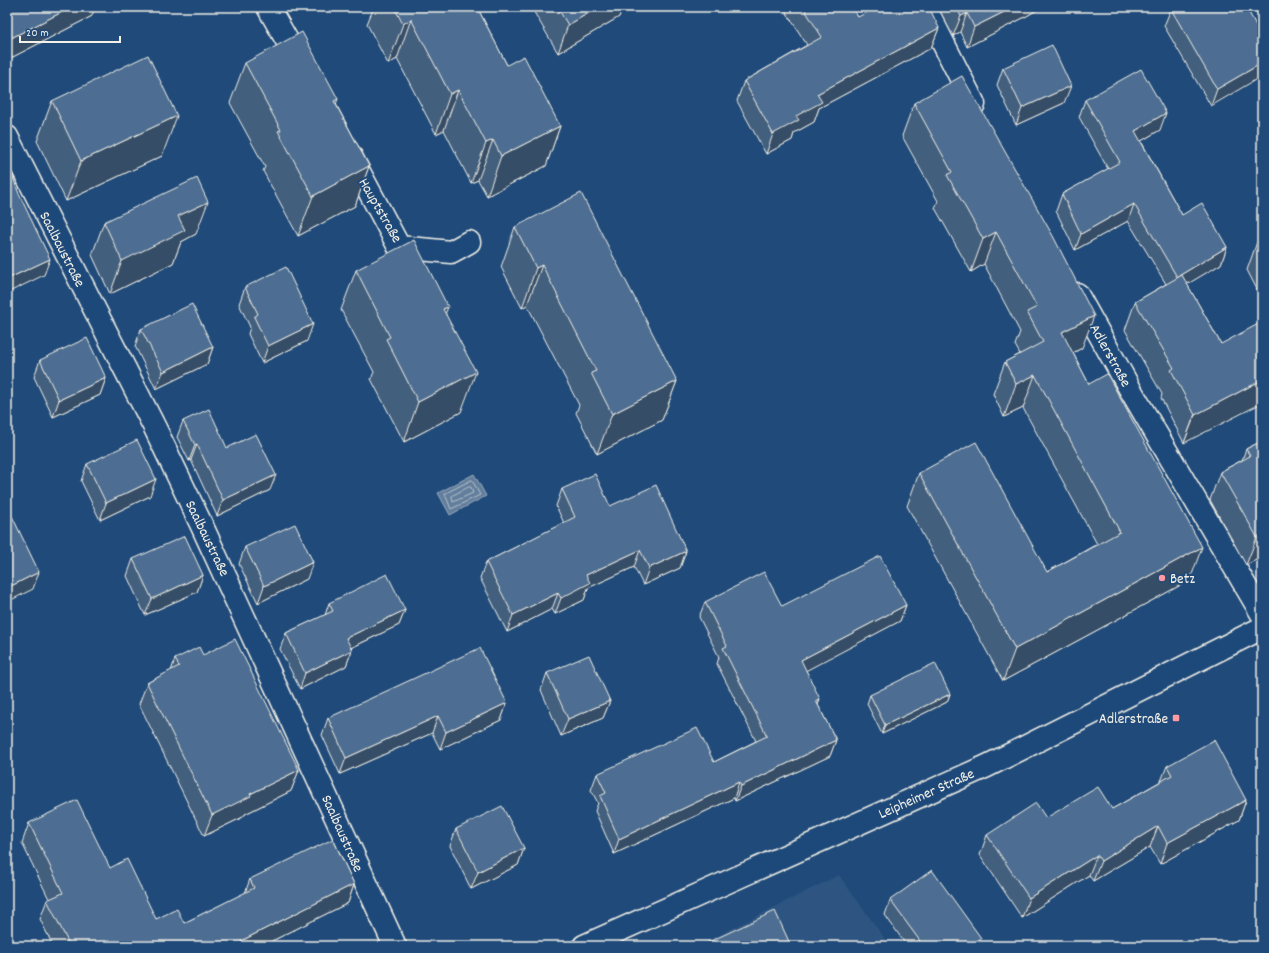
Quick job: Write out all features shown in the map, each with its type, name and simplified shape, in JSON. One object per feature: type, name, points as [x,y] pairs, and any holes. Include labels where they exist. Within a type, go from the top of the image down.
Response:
[{"type":"street","points":[[268,7],[313,87]]},
{"type":"street","points":[[925,7],[982,119]]},
{"type":"street","name":"Hauptstraße","points":[[339,135],[399,247],[451,252],[469,242]]},
{"type":"street","name":"Saalbaustraße","points":[[7,138],[155,428],[202,526],[395,946]]},
{"type":"street","name":"Adlerstraße","points":[[1066,274],[1130,390],[1262,614]]},
{"type":"street","name":"Leipheimer Straße","points":[[584,946],[987,766],[1262,628]]},
{"type":"shaded area","points":[[839,875],[890,946],[697,946]]},
{"type":"water","points":[[474,474],[486,496],[450,515],[438,493]]},
{"type":"building","points":[[7,7],[72,7],[9,39],[7,34]]},
{"type":"building","points":[[394,7],[477,7],[507,65],[524,56],[560,126],[501,156],[493,140],[486,143],[458,90],[450,94],[411,19],[403,24]]},
{"type":"building","points":[[557,7],[599,7],[568,25]]},
{"type":"building","points":[[803,7],[852,7],[858,17],[877,7],[929,7],[939,28],[817,94],[822,102],[796,116],[799,120],[773,134],[744,81],[822,37]]},
{"type":"building","points":[[956,7],[1014,7],[974,27],[967,13],[961,16]]},
{"type":"building","points":[[1175,7],[1246,7],[1262,36],[1262,63],[1217,89],[1171,9]]},
{"type":"building","points":[[302,32],[338,99],[334,101],[369,166],[313,196],[278,131],[281,130],[245,63]]},
{"type":"building","points":[[1052,45],[1071,86],[1022,108],[1003,68]]},
{"type":"building","points":[[148,55],[177,116],[81,161],[52,101]]},
{"type":"building","points":[[1141,69],[1166,113],[1135,131],[1182,215],[1202,203],[1227,247],[1177,277],[1134,204],[1081,234],[1062,194],[1120,162],[1085,100]]},
{"type":"building","points":[[962,76],[1053,236],[1094,316],[1062,332],[1089,384],[1107,374],[1202,547],[1015,649],[919,473],[976,442],[1047,572],[1120,532],[1035,375],[1016,384],[1005,362],[1043,342],[1027,312],[1037,307],[996,232],[983,239],[947,175],[952,172],[914,103]]},
{"type":"building","points":[[7,161],[19,194],[50,259],[7,279]]},
{"type":"building","points":[[197,178],[208,202],[178,216],[185,230],[122,261],[104,222]]},
{"type":"building","points":[[581,193],[677,381],[612,414],[591,373],[596,371],[542,265],[536,268],[515,227]]},
{"type":"building","points":[[414,240],[448,307],[443,309],[476,372],[418,402],[386,339],[390,337],[356,270]]},
{"type":"building","points":[[1262,240],[1262,251],[1257,242]]},
{"type":"building","points":[[286,267],[313,324],[268,346],[254,317],[258,314],[245,287]]},
{"type":"building","points":[[1182,275],[1221,344],[1262,322],[1262,380],[1195,415],[1171,370],[1174,368],[1135,302]]},
{"type":"building","points":[[192,304],[213,347],[163,372],[141,329]]},
{"type":"building","points":[[87,338],[106,378],[59,400],[40,360]]},
{"type":"building","points":[[209,409],[227,448],[256,434],[276,475],[223,500],[197,444],[195,445],[183,421]]},
{"type":"building","points":[[137,440],[156,479],[106,503],[87,464]]},
{"type":"building","points":[[1262,441],[1262,534],[1257,537],[1220,472],[1250,456],[1246,449]]},
{"type":"building","points":[[595,474],[610,506],[656,485],[686,551],[649,568],[640,550],[586,575],[590,583],[561,598],[558,593],[513,615],[486,562],[575,517],[562,489]]},
{"type":"building","points":[[11,514],[39,572],[7,588],[7,516]]},
{"type":"building","points":[[295,524],[313,562],[264,586],[245,547]]},
{"type":"building","points":[[185,536],[203,575],[152,599],[133,559]]},
{"type":"building","points":[[880,556],[906,605],[801,660],[820,699],[816,701],[836,740],[741,786],[739,782],[619,839],[600,796],[606,793],[597,774],[697,728],[714,762],[767,736],[723,648],[727,646],[705,602],[764,572],[782,606]]},
{"type":"building","points":[[387,574],[405,610],[346,638],[352,650],[305,673],[286,633],[333,611],[329,603]]},
{"type":"building","points":[[235,639],[299,770],[212,815],[147,683],[179,666],[175,659],[199,647],[203,655]]},
{"type":"building","points":[[480,648],[507,703],[446,732],[438,716],[346,758],[328,718]]},
{"type":"building","points":[[589,655],[610,701],[568,719],[547,673]]},
{"type":"building","points":[[935,663],[950,694],[885,725],[870,695]]},
{"type":"building","points":[[1214,740],[1246,800],[1167,843],[1158,826],[1101,861],[1097,855],[1029,898],[987,835],[1036,803],[1046,818],[1098,787],[1112,809],[1172,775],[1167,766]]},
{"type":"building","points":[[77,800],[110,868],[127,859],[156,919],[177,909],[184,923],[254,888],[250,879],[333,839],[354,884],[241,941],[244,946],[70,946],[47,900],[63,893],[29,823]]},
{"type":"building","points":[[502,806],[524,848],[478,872],[456,829]]},
{"type":"building","points":[[932,870],[981,938],[970,946],[909,946],[920,941],[890,900]]},
{"type":"building","points":[[775,911],[791,946],[700,946]]},
{"type":"place","name":"Betz","points":[[1162,578]]},
{"type":"place","name":"Adlerstraße","points":[[1176,718]]}]
